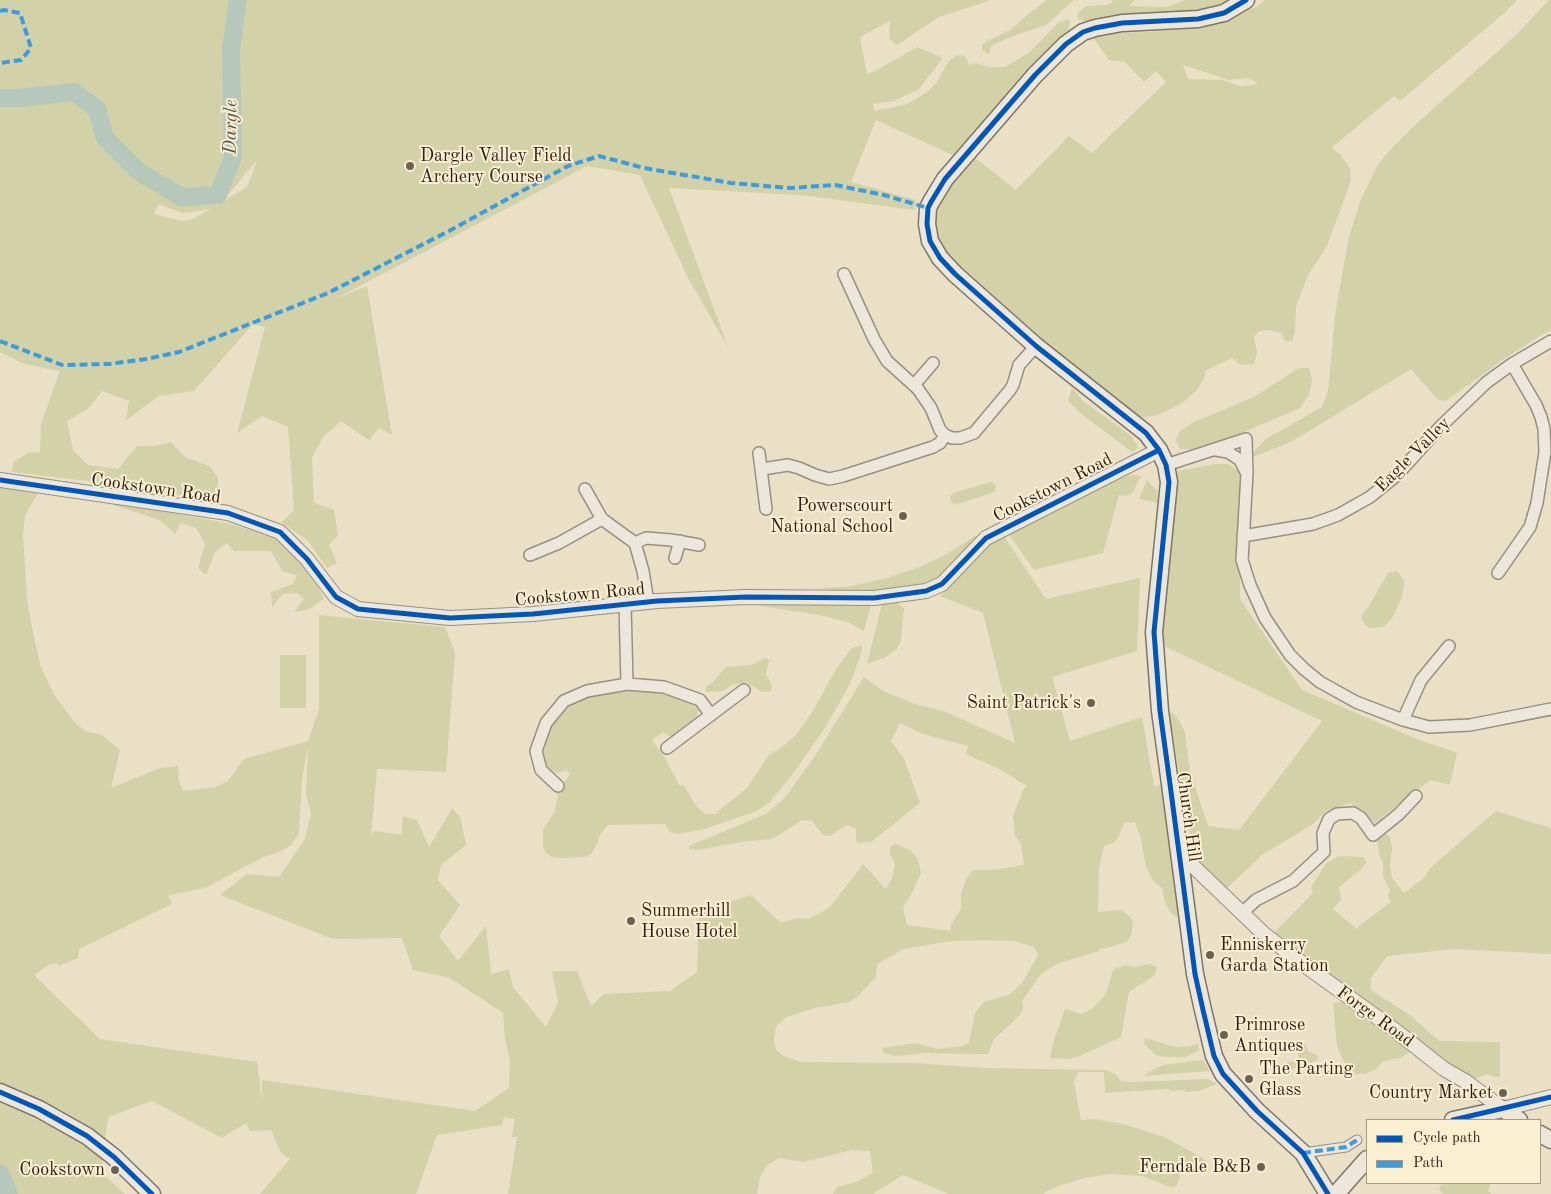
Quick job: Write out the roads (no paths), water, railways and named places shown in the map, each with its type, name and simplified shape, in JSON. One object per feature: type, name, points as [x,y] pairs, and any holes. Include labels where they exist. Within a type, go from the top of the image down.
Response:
[{"type":"main road","name":"Church Hill","points":[[1246,0],[1224,13],[1198,19],[1122,24],[1095,28],[1083,32],[1066,44],[1035,75],[935,194],[928,208],[927,224],[930,241],[940,258],[955,274],[1036,346],[1146,433],[1159,450],[1166,465],[1169,482],[1154,632],[1160,711],[1195,974],[1214,1056],[1223,1074],[1257,1111],[1303,1153],[1328,1194]]},
{"type":"main road","points":[[0,1092],[39,1109],[87,1136],[114,1157],[152,1194]]},
{"type":"main road","points":[[1458,1119],[1503,1109],[1518,1119]]},
{"type":"main road","points":[[1336,1194],[1366,1160]]},
{"type":"main road","points":[[1344,1194],[1354,1174]]},
{"type":"street","points":[[844,274],[878,348],[887,361],[914,385],[925,398],[940,430],[945,435],[960,438],[974,433],[1010,390],[1019,365],[1036,346]]},
{"type":"street","name":"Eagle Valley","points":[[1243,536],[1313,524],[1338,515],[1370,497],[1402,469],[1487,382],[1512,364],[1551,342]]},
{"type":"street","points":[[914,385],[933,363]]},
{"type":"street","points":[[1498,573],[1530,527],[1546,474],[1544,429],[1536,405],[1512,364]]},
{"type":"street","points":[[762,469],[788,465],[829,479],[933,446],[940,443],[945,435]]},
{"type":"street","points":[[1166,465],[1246,439],[1247,473],[1242,560],[1250,585],[1265,618],[1290,655],[1320,682],[1356,702],[1403,720],[1429,727],[1470,725],[1551,709]]},
{"type":"street","name":"Cookstown Road","points":[[0,480],[228,513],[280,532],[307,559],[336,598],[358,609],[450,618],[533,614],[648,602],[746,597],[874,598],[926,591],[942,584],[986,538],[1159,450]]},
{"type":"street","points":[[1213,450],[1228,452],[1240,460],[1247,473]]},
{"type":"street","points":[[759,453],[766,510]]},
{"type":"street","points":[[585,489],[602,519],[634,543],[643,571],[648,602]]},
{"type":"street","points":[[530,555],[559,543],[602,519]]},
{"type":"street","points":[[634,543],[646,538],[699,545]]},
{"type":"street","points":[[675,558],[680,541]]},
{"type":"street","points":[[625,604],[627,684]]},
{"type":"street","points":[[1403,720],[1420,680],[1448,646]]},
{"type":"street","points":[[558,786],[541,770],[536,751],[546,723],[564,701],[588,691],[627,684],[664,687],[700,700],[711,714]]},
{"type":"street","points":[[667,748],[744,690]]},
{"type":"street","points":[[1242,913],[1256,900],[1275,892],[1293,881],[1324,852],[1323,833],[1329,819],[1337,814],[1354,813],[1361,818],[1373,835],[1399,814],[1416,796]]},
{"type":"street","name":"Forge Road","points":[[1181,864],[1193,866],[1264,934],[1396,1031],[1444,1069],[1488,1097],[1503,1109]]},
{"type":"street","points":[[1503,1109],[1551,1097]]},
{"type":"street","points":[[1303,1153],[1346,1147],[1357,1140]]},
{"type":"waterway","name":"Dargle","points":[[0,98],[19,98],[74,92],[97,109],[105,138],[139,172],[182,197],[218,195],[233,157],[231,49],[238,0]]},
{"type":"waterway","name":"Cookstown","points":[[0,1173],[9,1194]]},
{"type":"place","name":"Dargle Valley Field Archery Course","points":[[410,166]]},
{"type":"place","name":"Powerscourt National School","points":[[903,516]]},
{"type":"place","name":"Saint Patrick's","points":[[1091,703]]},
{"type":"place","name":"Summerhill House Hotel","points":[[631,921]]},
{"type":"place","name":"Enniskerry Garda Station","points":[[1210,955]]},
{"type":"place","name":"Primrose Antiques","points":[[1224,1035]]},
{"type":"place","name":"The Parting Glass","points":[[1249,1079]]},
{"type":"place","name":"Country Market","points":[[1503,1093]]},
{"type":"place","name":"Ferndale B&B","points":[[1261,1167]]},
{"type":"place","name":"Cookstown","points":[[115,1170]]}]
